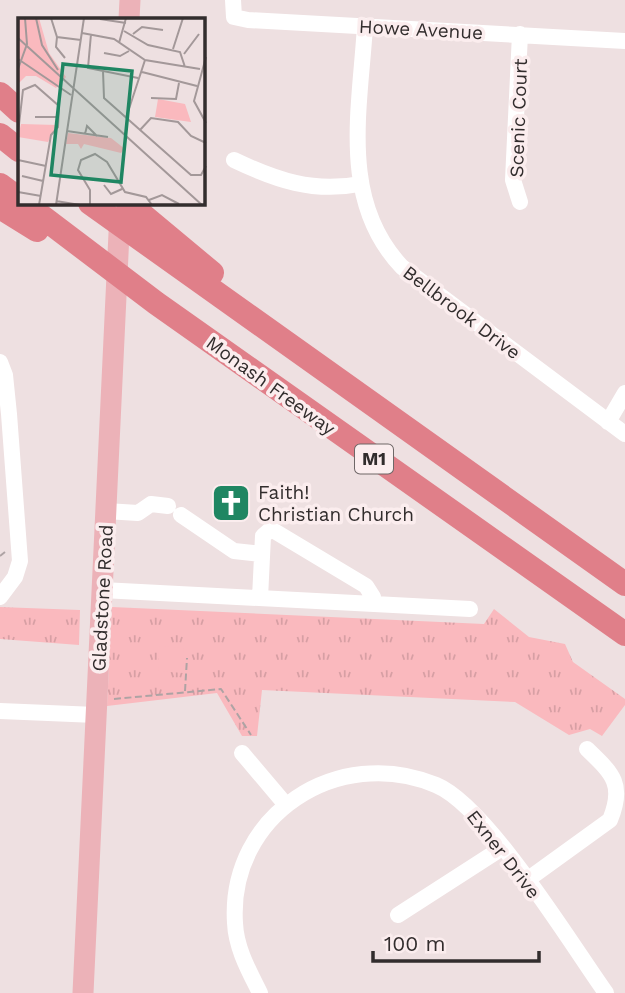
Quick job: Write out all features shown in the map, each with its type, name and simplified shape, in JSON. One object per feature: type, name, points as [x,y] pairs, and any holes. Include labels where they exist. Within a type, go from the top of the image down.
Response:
[{"type":"highway","points":[[0,94],[18,110]]},
{"type":"highway","points":[[0,135],[18,149]]},
{"type":"highway","points":[[0,185],[18,199]]},
{"type":"highway","points":[[26,205],[90,257]]},
{"type":"highway","name":"M1","points":[[92,205],[625,584]]},
{"type":"highway","points":[[130,205],[307,356]]},
{"type":"highway","points":[[0,207],[90,257]]},
{"type":"highway","name":"Monash Freeway","points":[[90,257],[625,634]]},
{"type":"main road","points":[[129,18],[130,0]]},
{"type":"main road","name":"Gladstone Road","points":[[83,993],[102,707],[102,590],[120,205]]},
{"type":"street","name":"Howe Avenue","points":[[233,0],[234,17],[248,20],[625,41]]},
{"type":"street","name":"Bellbrook Drive","points":[[365,26],[360,184],[368,216],[379,239],[402,267],[625,434]]},
{"type":"street","name":"Scenic Court","points":[[520,34],[513,180],[520,202]]},
{"type":"street","points":[[234,160],[271,178],[303,187],[335,189],[360,184]]},
{"type":"street","points":[[0,362],[5,375],[7,476],[20,561],[15,577],[0,597]]},
{"type":"street","points":[[608,422],[625,393]]},
{"type":"street","points":[[106,511],[138,513],[159,504],[175,510],[234,551],[262,554]]},
{"type":"street","points":[[260,598],[264,531],[277,530],[366,586],[373,597],[373,604]]},
{"type":"street","points":[[102,590],[470,609]]},
{"type":"street","points":[[0,711],[102,707]]},
{"type":"street","points":[[527,880],[610,820],[615,810],[618,786],[613,774],[587,749]]},
{"type":"street","points":[[242,753],[286,805]]},
{"type":"street","name":"Exner Drive","points":[[260,993],[242,958],[235,923],[239,882],[256,837],[286,805],[325,781],[375,771],[435,784],[458,798],[485,825],[607,993]]},
{"type":"street","points":[[398,915],[502,848]]},
{"type":"path","points":[[185,692],[187,658]]},
{"type":"path","points":[[102,707],[185,692],[221,689],[251,735]]},
{"type":"green space","points":[[0,607],[80,610],[79,645],[0,639]]},
{"type":"green space","points":[[112,607],[484,624],[494,609],[529,637],[565,644],[573,662],[625,699],[625,705],[602,736],[590,729],[569,735],[515,702],[262,690],[257,736],[242,736],[217,693],[107,706]]},
{"type":"green space","points":[[159,646],[184,648],[183,673],[158,671]]},
{"type":"place","name":"Faith! Christian Church","points":[[231,503]]}]
